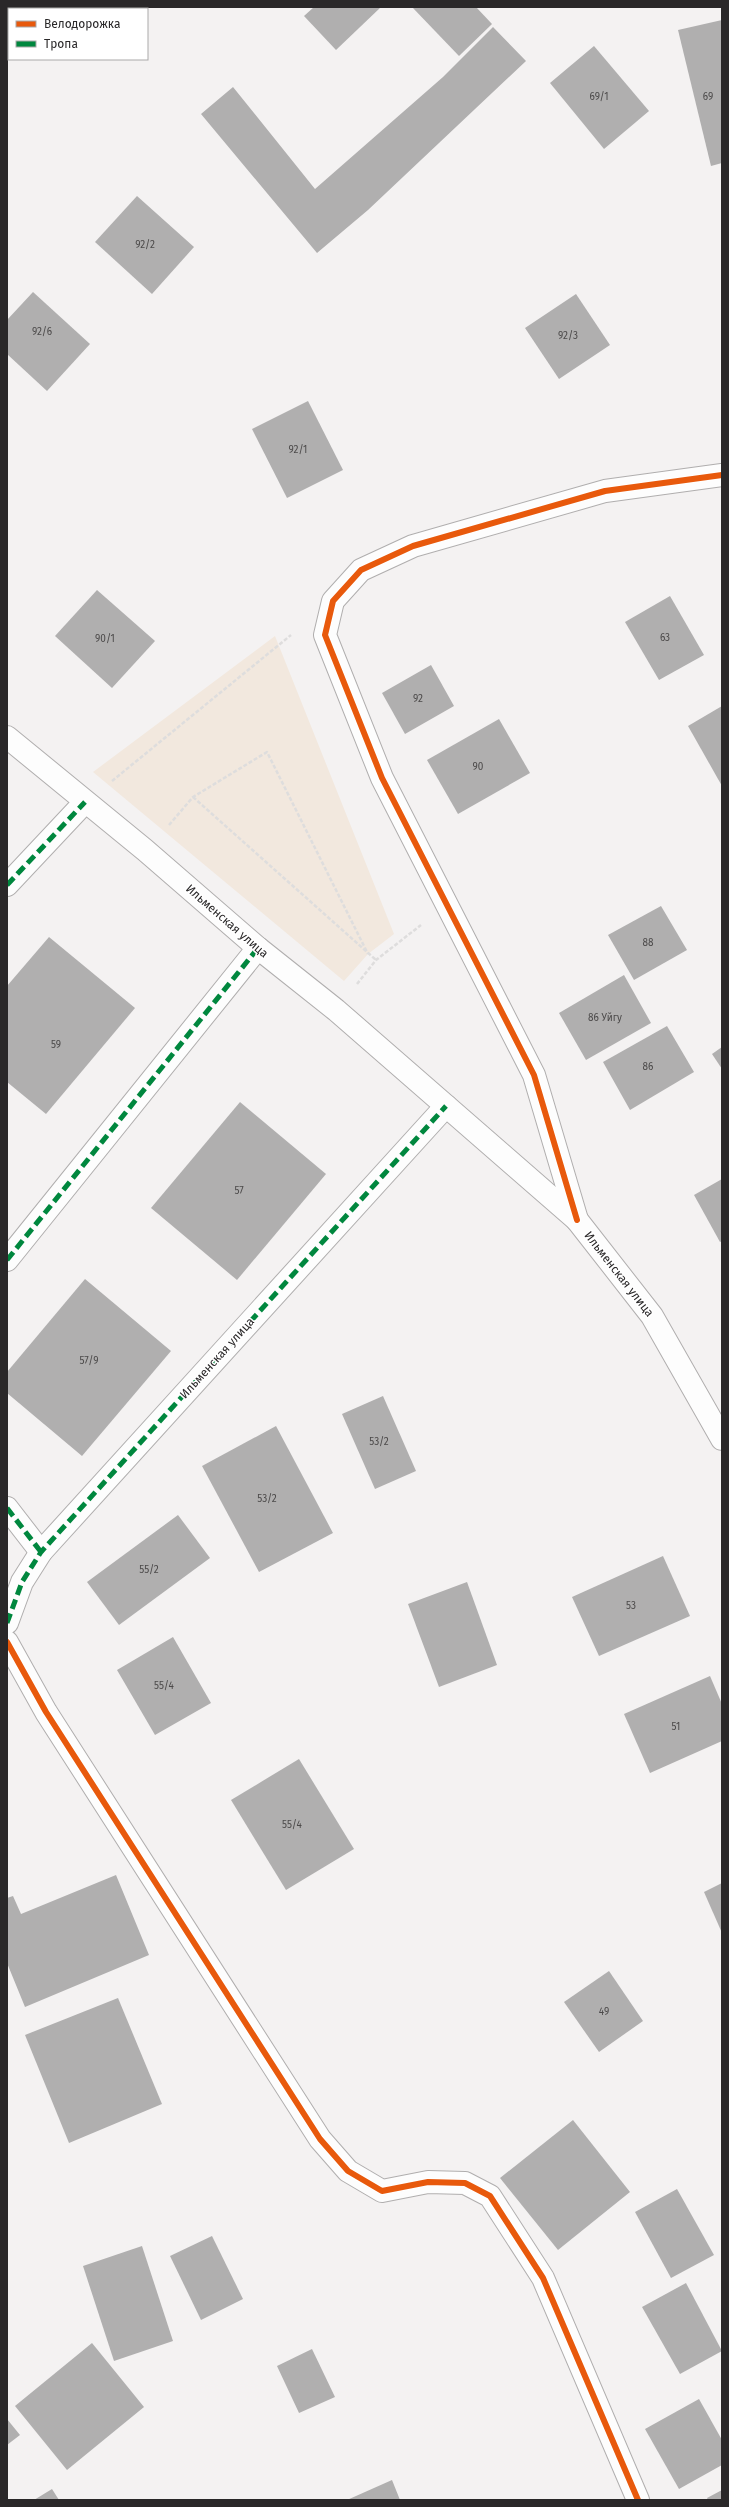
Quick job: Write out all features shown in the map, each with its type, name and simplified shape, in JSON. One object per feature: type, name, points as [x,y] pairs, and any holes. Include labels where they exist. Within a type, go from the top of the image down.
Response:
[{"type":"street","points":[[577,1220],[534,1075],[448,904],[382,778],[325,635],[333,601],[361,570],[414,546],[605,492],[722,475]]},
{"type":"street","name":"Ильменская улица","points":[[7,737],[144,850],[258,948],[336,1010],[577,1220],[652,1316],[722,1439]]},
{"type":"street","points":[[7,885],[85,802]]},
{"type":"street","points":[[7,1260],[258,948]]},
{"type":"street","name":"Ильменская улица","points":[[7,1623],[22,1582],[41,1552],[446,1106]]},
{"type":"street","points":[[7,1508],[41,1552]]},
{"type":"street","points":[[7,1642],[46,1712],[320,2140],[348,2171],[382,2191],[428,2182],[464,2183],[490,2196],[543,2278],[638,2500]]},
{"type":"path","points":[[85,802],[333,601]]},
{"type":"path","points":[[144,850],[193,797],[267,752],[368,954]]},
{"type":"path","points":[[193,797],[376,960]]},
{"type":"path","points":[[336,1010],[376,960],[448,904]]},
{"type":"shaded area","points":[[275,636],[394,934],[368,954],[344,981],[93,772]]},
{"type":"building","points":[[314,7],[381,7],[336,50],[304,16]]},
{"type":"building","points":[[412,7],[476,7],[492,24],[459,56]]},
{"type":"building","points":[[722,20],[722,163],[711,166],[678,30]]},
{"type":"building","points":[[493,27],[526,61],[368,210],[317,253],[201,114],[233,87],[315,189],[443,77]]},
{"type":"building","points":[[594,46],[649,111],[604,149],[550,83]]},
{"type":"building","points":[[137,196],[194,247],[152,294],[95,242]]},
{"type":"building","points":[[33,292],[90,344],[47,391],[7,354],[7,320]]},
{"type":"building","points":[[576,294],[610,345],[559,379],[525,328]]},
{"type":"building","points":[[308,401],[343,470],[287,498],[252,429]]},
{"type":"building","points":[[97,590],[155,641],[112,688],[55,636]]},
{"type":"building","points":[[670,596],[704,655],[659,680],[625,622]]},
{"type":"building","points":[[431,665],[454,706],[405,734],[382,693]]},
{"type":"building","points":[[722,706],[722,786],[688,726]]},
{"type":"building","points":[[499,719],[530,773],[458,814],[427,760]]},
{"type":"building","points":[[661,906],[687,950],[634,980],[608,935]]},
{"type":"building","points":[[49,937],[135,1008],[46,1114],[7,1082],[7,986]]},
{"type":"building","points":[[624,975],[651,1023],[586,1060],[559,1013]]},
{"type":"building","points":[[667,1026],[694,1072],[630,1110],[603,1062]]},
{"type":"building","points":[[722,1047],[722,1069],[712,1054]]},
{"type":"building","points":[[240,1102],[326,1174],[237,1280],[151,1208]]},
{"type":"building","points":[[722,1179],[722,1241],[720,1242],[694,1195]]},
{"type":"building","points":[[85,1279],[171,1351],[82,1456],[7,1393],[7,1372]]},
{"type":"building","points":[[383,1396],[416,1471],[375,1489],[342,1414]]},
{"type":"building","points":[[276,1426],[333,1533],[259,1572],[202,1466]]},
{"type":"building","points":[[178,1515],[210,1558],[119,1625],[87,1582]]},
{"type":"building","points":[[663,1556],[690,1616],[599,1656],[572,1597]]},
{"type":"building","points":[[467,1582],[497,1665],[439,1687],[408,1604]]},
{"type":"building","points":[[173,1637],[211,1703],[155,1735],[117,1670]]},
{"type":"building","points":[[710,1676],[722,1704],[722,1741],[650,1773],[624,1714]]},
{"type":"building","points":[[299,1759],[354,1849],[286,1890],[231,1800]]},
{"type":"building","points":[[116,1875],[149,1955],[25,2007],[7,1963],[7,1898],[13,1896],[21,1914]]},
{"type":"building","points":[[722,1883],[722,1933],[704,1892]]},
{"type":"building","points":[[609,1971],[643,2021],[599,2052],[564,2002]]},
{"type":"building","points":[[118,1998],[162,2104],[69,2143],[25,2035]]},
{"type":"building","points":[[573,2120],[630,2192],[558,2250],[500,2178]]},
{"type":"building","points":[[677,2189],[714,2255],[671,2278],[635,2212]]},
{"type":"building","points":[[212,2236],[243,2299],[201,2320],[170,2256]]},
{"type":"building","points":[[142,2246],[173,2341],[114,2361],[83,2266]]},
{"type":"building","points":[[686,2283],[722,2351],[680,2374],[642,2307]]},
{"type":"building","points":[[92,2343],[144,2407],[67,2470],[15,2406]]},
{"type":"building","points":[[312,2349],[335,2397],[299,2413],[277,2366]]},
{"type":"building","points":[[699,2399],[722,2440],[722,2465],[679,2489],[645,2429]]},
{"type":"building","points":[[7,2419],[20,2435],[7,2445]]},
{"type":"building","points":[[392,2480],[400,2500],[347,2500]]},
{"type":"building","points":[[52,2489],[59,2500],[34,2500]]},
{"type":"building","points":[[722,2490],[722,2500],[708,2500],[707,2498]]},
{"type":"marked path","points":[[7,885],[85,802]]},
{"type":"marked path","points":[[7,1260],[258,948]]},
{"type":"marked path","points":[[7,1623],[22,1582],[41,1552],[446,1106]]},
{"type":"marked path","points":[[7,1508],[41,1552]]},
{"type":"cycle path","points":[[577,1220],[534,1075],[382,778],[325,635],[333,601],[361,570],[413,546],[605,491],[722,475]]},
{"type":"cycle path","points":[[7,1642],[46,1712],[320,2139],[348,2171],[382,2191],[428,2182],[465,2183],[490,2196],[543,2278],[638,2500]]}]
